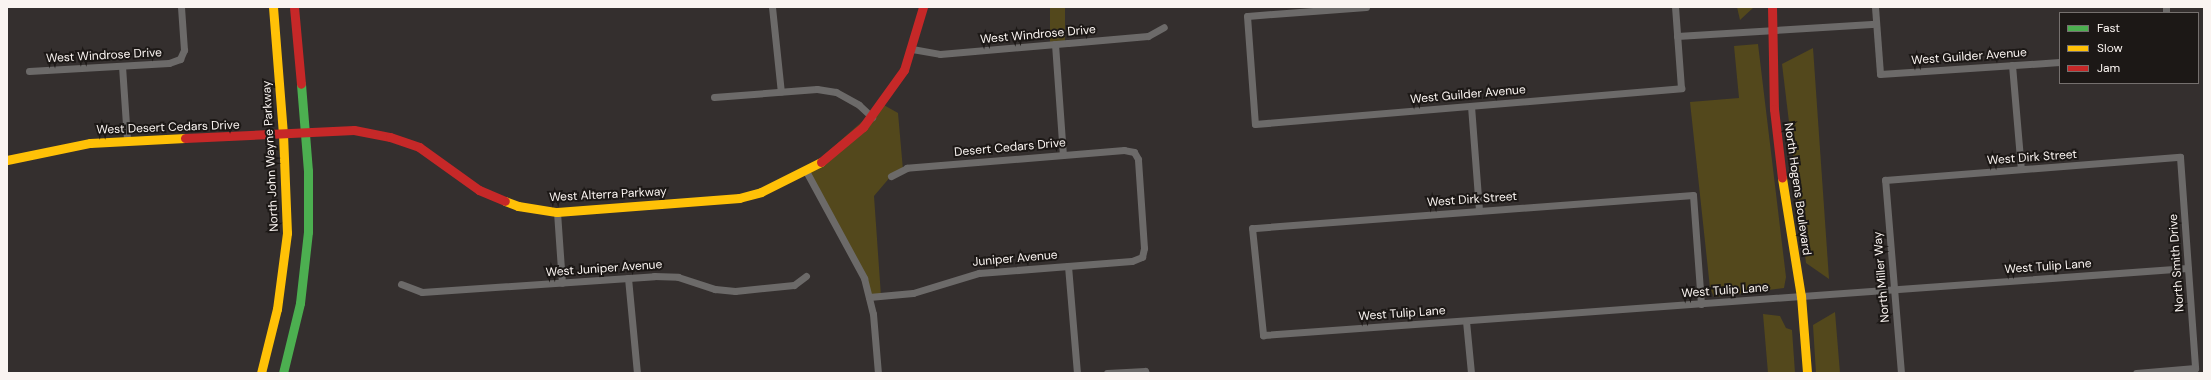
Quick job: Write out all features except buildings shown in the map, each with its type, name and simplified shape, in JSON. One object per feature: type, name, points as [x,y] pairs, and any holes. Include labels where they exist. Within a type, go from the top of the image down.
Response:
[{"type":"main road","name":"North John Wayne Parkway","points":[[261,373],[272,332],[285,258],[288,211],[273,7]]},
{"type":"main road","points":[[284,373],[300,303],[308,248],[309,192],[294,7]]},
{"type":"main road","name":"West Alterra Parkway","points":[[283,134],[305,131],[354,130],[390,137],[419,147],[479,190],[502,201],[518,206],[557,212],[740,198],[761,192],[806,171],[829,157],[872,117],[904,70],[912,49],[923,7]]},
{"type":"main road","name":"North Hogens Boulevard","points":[[1772,7],[1775,117],[1801,296],[1807,373]]},
{"type":"main road","name":"West Desert Cedars Drive","points":[[7,160],[68,146],[127,140],[283,134]]},
{"type":"street","name":"West Windrose Drive","points":[[30,71],[169,63],[180,59],[184,50],[180,7]]},
{"type":"street","points":[[772,7],[781,92]]},
{"type":"street","name":"West Guilder Avenue","points":[[1366,7],[1247,16],[1256,124],[1681,88],[1677,36]]},
{"type":"street","points":[[1675,7],[1677,36],[1876,24],[1875,7]]},
{"type":"street","name":"West Guilder Avenue","points":[[1876,24],[1880,74],[2059,62]]},
{"type":"street","name":"West Windrose Drive","points":[[912,49],[940,54],[1148,36],[1164,27]]},
{"type":"street","points":[[1055,44],[1063,155]]},
{"type":"street","points":[[2012,65],[2021,170]]},
{"type":"street","points":[[122,66],[127,140]]},
{"type":"street","points":[[714,97],[817,89],[836,92],[859,105],[872,117]]},
{"type":"street","points":[[1470,106],[1479,211]]},
{"type":"street","name":"Desert Cedars Drive","points":[[891,176],[907,168],[1124,150],[1134,152],[1138,159],[1144,248],[1142,257]]},
{"type":"street","name":"West Dirk Street","points":[[1885,180],[2180,157]]},
{"type":"street","name":"North Smith Drive","points":[[2136,373],[2195,368],[2180,157]]},
{"type":"street","points":[[806,171],[858,265],[870,297],[873,314],[878,373]]},
{"type":"street","name":"North Miller Way","points":[[1885,180],[1901,373]]},
{"type":"street","name":"West Dirk Street","points":[[1263,335],[1252,228],[1693,195],[1701,304]]},
{"type":"street","points":[[557,212],[562,283]]},
{"type":"street","name":"Juniper Avenue","points":[[870,297],[913,293],[979,273],[1132,261],[1142,257]]},
{"type":"street","points":[[1068,266],[1077,373]]},
{"type":"street","name":"West Tulip Lane","points":[[1263,335],[2188,268]]},
{"type":"street","name":"West Juniper Avenue","points":[[401,284],[422,292],[628,278],[678,277],[715,289],[736,291],[794,285],[806,276]]},
{"type":"street","points":[[628,278],[637,373]]},
{"type":"street","points":[[1466,321],[1471,373]]},
{"type":"street","points":[[1107,373],[1146,372]]},
{"type":"shaded area","points":[[1050,7],[1065,7],[1065,45],[1050,45]]},
{"type":"shaded area","points":[[1737,7],[1754,7],[1740,20]]},
{"type":"shaded area","points":[[1758,44],[1786,277],[1784,288],[1714,297],[1710,288],[1690,102],[1739,98],[1734,46]]},
{"type":"shaded area","points":[[1813,48],[1829,279],[1806,263],[1782,64]]},
{"type":"shaded area","points":[[882,104],[898,113],[903,170],[891,176],[874,196],[881,296],[869,297],[864,278],[806,171]]},
{"type":"shaded area","points":[[1835,312],[1840,373],[1816,373],[1813,325]]},
{"type":"shaded area","points":[[1763,314],[1780,316],[1786,328],[1792,330],[1795,373],[1768,373]]},
{"type":"traffic: fast","points":[[283,373],[300,303],[308,232],[308,171],[301,84]]},
{"type":"traffic: slow","points":[[261,373],[277,309],[287,233],[283,134],[273,7]]},
{"type":"traffic: slow","points":[[7,160],[90,143],[185,138]]},
{"type":"traffic: slow","points":[[505,201],[518,206],[557,212],[739,198],[761,192],[821,162]]},
{"type":"traffic: slow","points":[[1782,178],[1801,296],[1807,373]]},
{"type":"traffic: jam","points":[[294,7],[301,84]]},
{"type":"traffic: jam","points":[[821,162],[863,127],[904,70],[923,7]]},
{"type":"traffic: jam","points":[[1772,7],[1774,109],[1782,178]]},
{"type":"traffic: jam","points":[[185,138],[354,130],[390,137],[419,147],[479,190],[505,201]]}]
